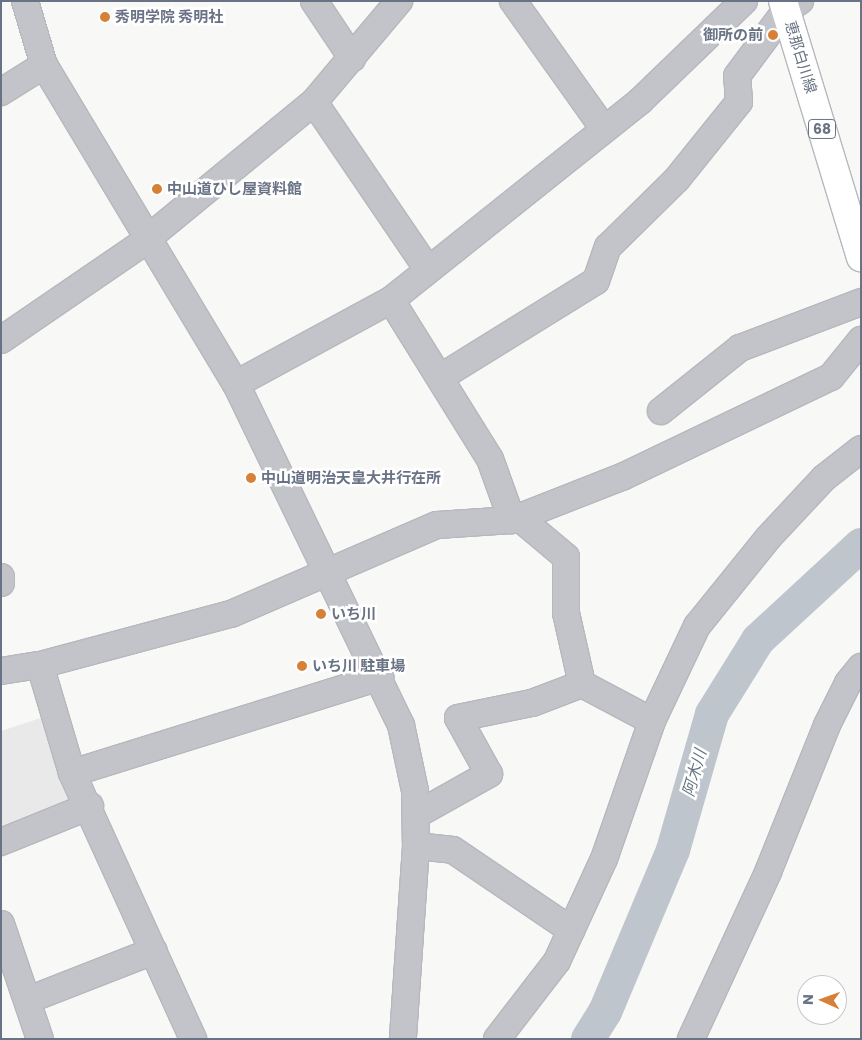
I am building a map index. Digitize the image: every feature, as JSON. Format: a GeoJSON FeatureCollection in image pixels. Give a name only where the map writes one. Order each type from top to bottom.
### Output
{"type":"FeatureCollection","features":[{"type":"Feature","properties":{"kind":"main road","name":"恵那白川線"},"geometry":{"type":"LineString","coordinates":[[790,4],[861,257]]}},
{"type":"Feature","properties":{"kind":"street"},"geometry":{"type":"LineString","coordinates":[[25,1],[44,65],[150,236],[236,384],[380,677],[410,762],[416,815],[416,846],[402,1039]]}},
{"type":"Feature","properties":{"kind":"street"},"geometry":{"type":"LineString","coordinates":[[314,1],[352,58]]}},
{"type":"Feature","properties":{"kind":"street"},"geometry":{"type":"LineString","coordinates":[[1,340],[150,236],[314,102],[399,1]]}},
{"type":"Feature","properties":{"kind":"street"},"geometry":{"type":"LineString","coordinates":[[513,1],[604,129]]}},
{"type":"Feature","properties":{"kind":"street"},"geometry":{"type":"LineString","coordinates":[[236,384],[391,300],[426,268],[604,129],[744,1]]}},
{"type":"Feature","properties":{"kind":"street"},"geometry":{"type":"LineString","coordinates":[[441,378],[596,280],[608,247],[677,179],[739,102],[737,76],[790,4]]}},
{"type":"Feature","properties":{"kind":"street"},"geometry":{"type":"LineString","coordinates":[[1,92],[44,65]]}},
{"type":"Feature","properties":{"kind":"street"},"geometry":{"type":"LineString","coordinates":[[314,102],[426,268]]}},
{"type":"Feature","properties":{"kind":"street"},"geometry":{"type":"LineString","coordinates":[[391,300],[490,459],[514,518],[566,557],[566,613],[582,684]]}},
{"type":"Feature","properties":{"kind":"street"},"geometry":{"type":"LineString","coordinates":[[662,411],[740,348],[861,302]]}},
{"type":"Feature","properties":{"kind":"street"},"geometry":{"type":"LineString","coordinates":[[1,671],[40,665],[231,614],[329,570],[437,525],[514,518],[622,478],[831,377],[861,340]]}},
{"type":"Feature","properties":{"kind":"street"},"geometry":{"type":"LineString","coordinates":[[497,1039],[557,961],[604,859],[652,721],[697,626],[768,538],[824,478],[861,449]]}},
{"type":"Feature","properties":{"kind":"street"},"geometry":{"type":"LineString","coordinates":[[1,577],[1,583]]}},
{"type":"Feature","properties":{"kind":"street"},"geometry":{"type":"LineString","coordinates":[[40,665],[72,774],[90,806],[193,1039]]}},
{"type":"Feature","properties":{"kind":"street"},"geometry":{"type":"LineString","coordinates":[[691,1039],[768,872],[827,725],[848,683],[861,667]]}},
{"type":"Feature","properties":{"kind":"street"},"geometry":{"type":"LineString","coordinates":[[72,774],[380,677]]}},
{"type":"Feature","properties":{"kind":"street"},"geometry":{"type":"LineString","coordinates":[[416,815],[489,774],[458,718],[532,702],[582,684],[652,721]]}},
{"type":"Feature","properties":{"kind":"street"},"geometry":{"type":"LineString","coordinates":[[1,842],[90,806]]}},
{"type":"Feature","properties":{"kind":"street"},"geometry":{"type":"LineString","coordinates":[[416,846],[453,850],[571,930]]}},
{"type":"Feature","properties":{"kind":"street"},"geometry":{"type":"LineString","coordinates":[[1,924],[17,989],[40,1039]]}},
{"type":"Feature","properties":{"kind":"street"},"geometry":{"type":"LineString","coordinates":[[17,989],[154,951]]}},
{"type":"Feature","properties":{"kind":"shaded area"},"geometry":{"type":"Polygon","coordinates":[[[50,715],[80,802],[1,834],[1,731],[50,715]]]}},
{"type":"Feature","properties":{"kind":"waterway","name":"阿木川"},"geometry":{"type":"LineString","coordinates":[[588,1039],[605,1012],[673,850],[712,714],[758,640],[861,545]]}},
{"type":"Feature","properties":{"kind":"place","name":"秀明学院 秀明社"},"geometry":{"type":"Point","coordinates":[105,17]}},
{"type":"Feature","properties":{"kind":"place","name":"御所の前"},"geometry":{"type":"Point","coordinates":[773,35]}},
{"type":"Feature","properties":{"kind":"place","name":"中山道ひし屋資料館"},"geometry":{"type":"Point","coordinates":[157,189]}},
{"type":"Feature","properties":{"kind":"place","name":"中山道明治天皇大井行在所"},"geometry":{"type":"Point","coordinates":[251,478]}},
{"type":"Feature","properties":{"kind":"place","name":"いち川"},"geometry":{"type":"Point","coordinates":[321,614]}},
{"type":"Feature","properties":{"kind":"place","name":"いち川 駐車場"},"geometry":{"type":"Point","coordinates":[302,666]}}]}
